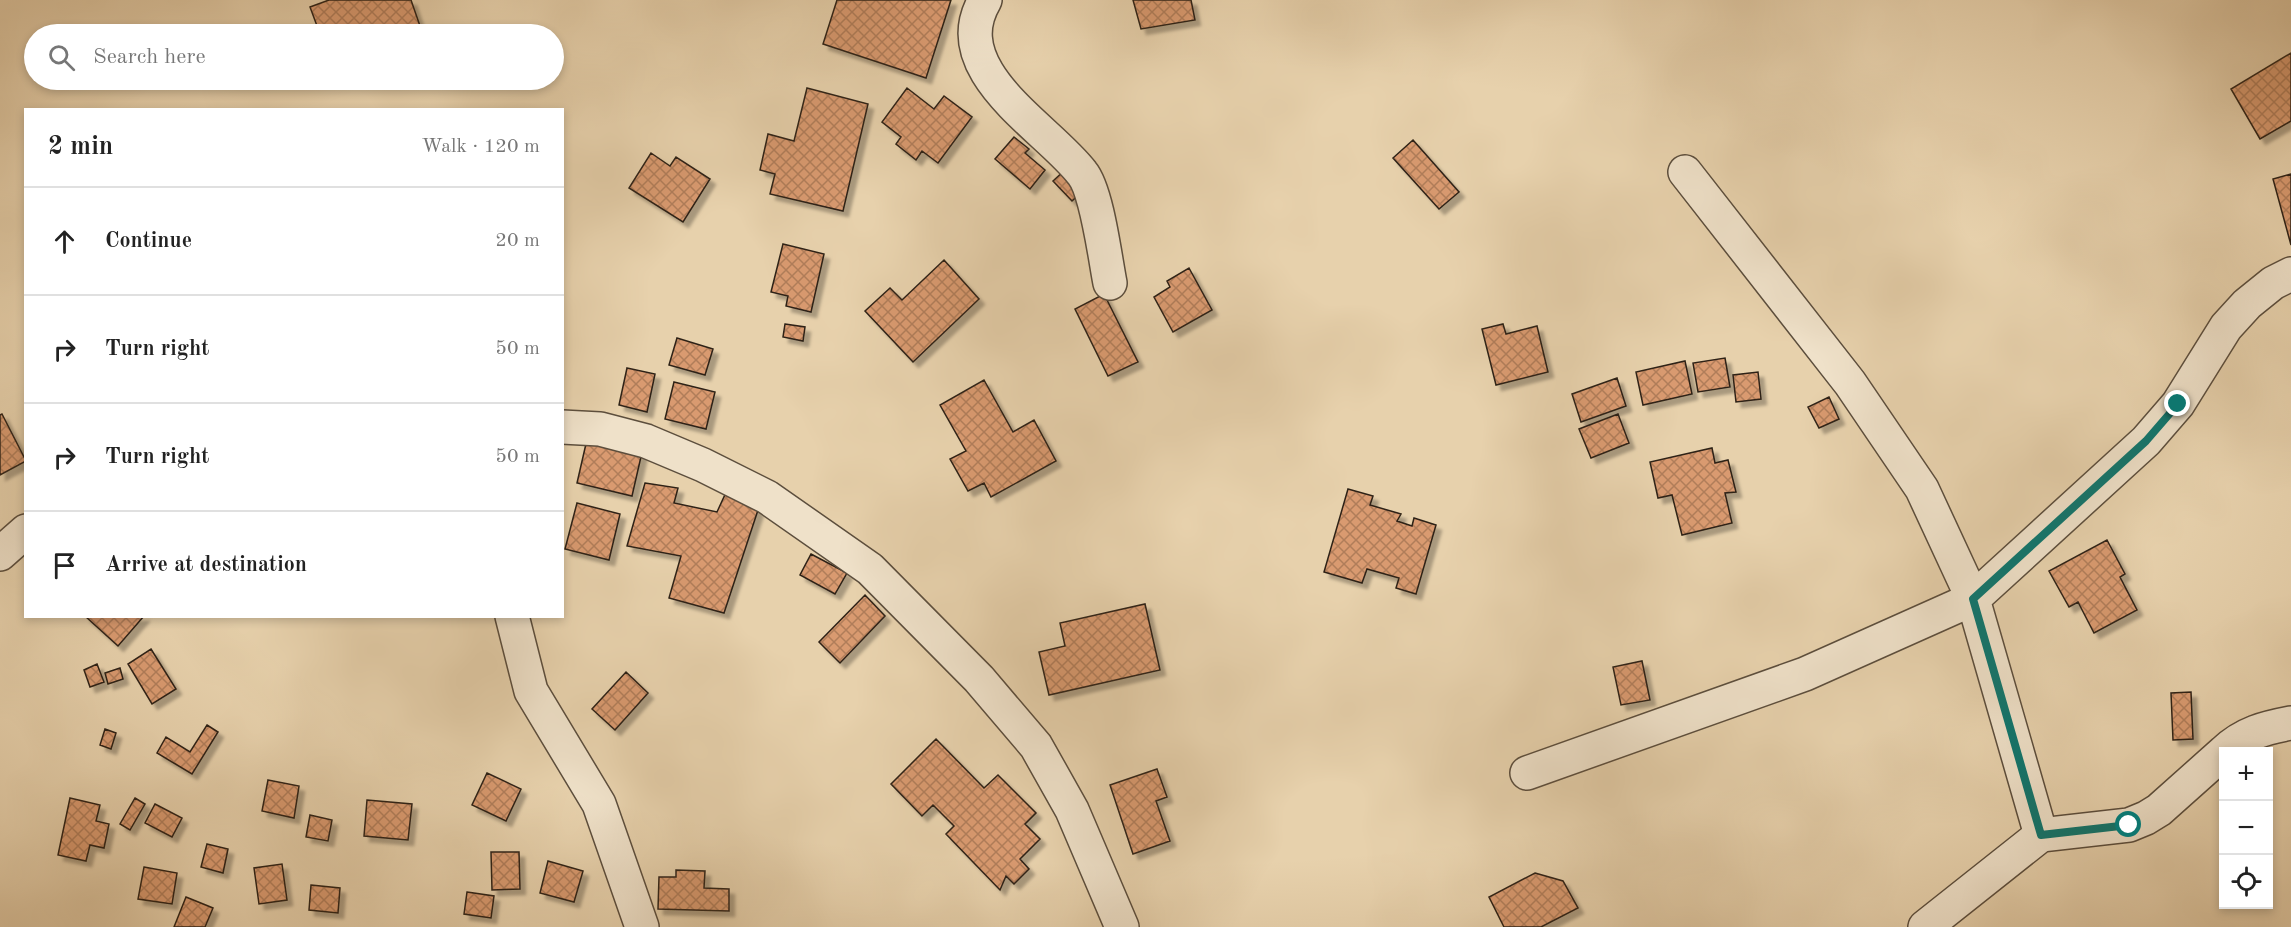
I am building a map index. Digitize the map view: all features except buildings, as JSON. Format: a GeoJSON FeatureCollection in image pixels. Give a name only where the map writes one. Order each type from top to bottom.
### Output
{"type":"FeatureCollection","features":[{"type":"Feature","properties":{"kind":"street"},"geometry":{"type":"LineString","coordinates":[[985,0],[976,36],[982,64],[1006,99],[1083,174],[1091,197],[1110,283]]}},
{"type":"Feature","properties":{"kind":"street"},"geometry":{"type":"LineString","coordinates":[[1685,172],[1850,383],[1922,489],[1973,599],[2041,835]]}},
{"type":"Feature","properties":{"kind":"street"},"geometry":{"type":"LineString","coordinates":[[1527,773],[1805,674],[1973,599],[2146,441],[2178,404],[2226,327],[2247,304],[2273,283],[2291,274]]}},
{"type":"Feature","properties":{"kind":"street"},"geometry":{"type":"LineString","coordinates":[[564,427],[600,429],[646,441],[703,465],[767,497],[870,569],[978,679],[1036,747],[1072,810],[1122,927]]}},
{"type":"Feature","properties":{"kind":"street"},"geometry":{"type":"LineString","coordinates":[[0,554],[24,533]]}},
{"type":"Feature","properties":{"kind":"street"},"geometry":{"type":"LineString","coordinates":[[513,618],[531,691],[599,804],[642,927]]}},
{"type":"Feature","properties":{"kind":"street"},"geometry":{"type":"LineString","coordinates":[[2229,747],[2238,739],[2262,729],[2291,723]]}},
{"type":"Feature","properties":{"kind":"street"},"geometry":{"type":"LineString","coordinates":[[1925,927],[2041,835],[2129,825],[2146,818],[2159,810],[2219,756]]}},
{"type":"Feature","properties":{"kind":"route"},"geometry":{"type":"LineString","coordinates":[[2129,825],[2041,835],[1973,599],[2146,441],[2178,404]]}}]}
